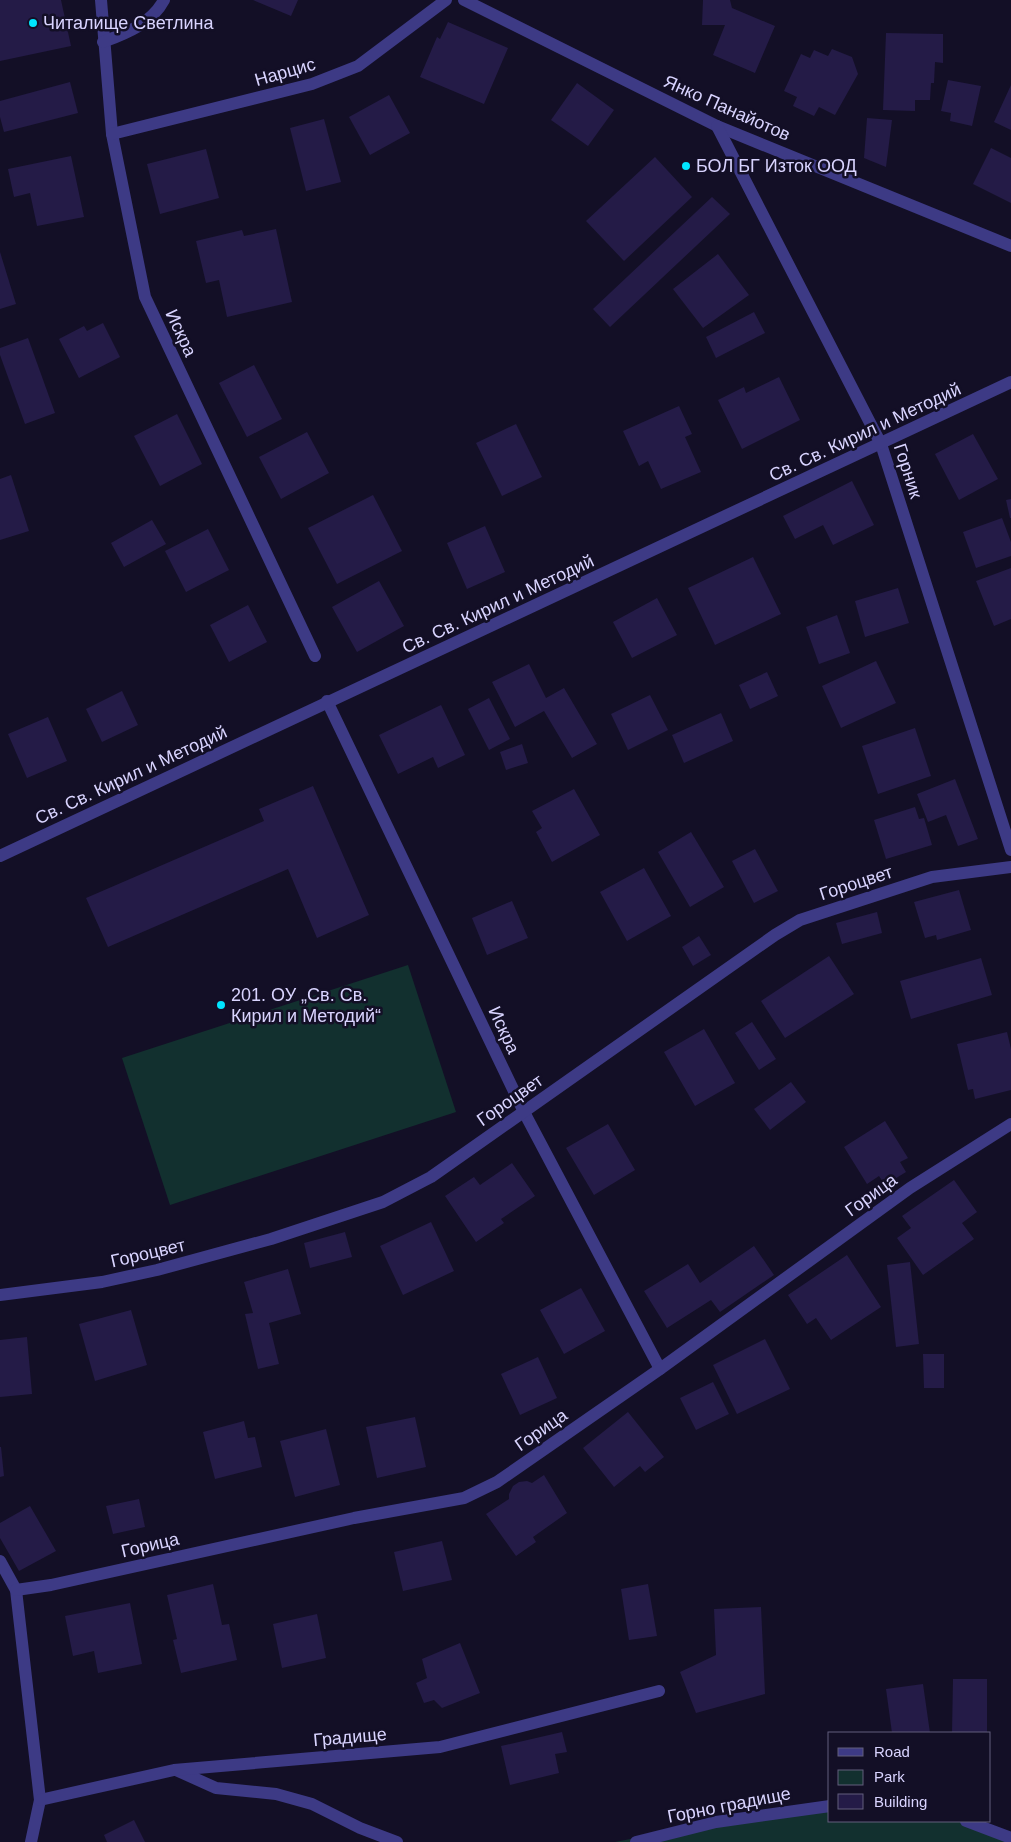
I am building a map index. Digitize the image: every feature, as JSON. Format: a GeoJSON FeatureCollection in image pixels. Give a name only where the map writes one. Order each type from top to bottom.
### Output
{"type":"FeatureCollection","features":[{"type":"Feature","properties":{"kind":"street","name":"Искра"},"geometry":{"type":"LineString","coordinates":[[101,0],[112,134],[144,297],[315,656]]}},
{"type":"Feature","properties":{"kind":"street"},"geometry":{"type":"LineString","coordinates":[[103,42],[125,34],[146,22],[159,10],[164,0]]}},
{"type":"Feature","properties":{"kind":"street","name":"Нарцис"},"geometry":{"type":"LineString","coordinates":[[112,134],[312,84],[358,66],[446,0]]}},
{"type":"Feature","properties":{"kind":"street","name":"Янко Панайотов"},"geometry":{"type":"LineString","coordinates":[[464,0],[717,126],[1011,246]]}},
{"type":"Feature","properties":{"kind":"street","name":"Горник"},"geometry":{"type":"LineString","coordinates":[[717,126],[881,444],[1011,850]]}},
{"type":"Feature","properties":{"kind":"street","name":"Св. Св. Кирил и Методий"},"geometry":{"type":"LineString","coordinates":[[0,856],[1011,382]]}},
{"type":"Feature","properties":{"kind":"street","name":"Искра"},"geometry":{"type":"LineString","coordinates":[[327,702],[524,1112],[660,1369]]}},
{"type":"Feature","properties":{"kind":"street","name":"Гороцвет"},"geometry":{"type":"LineString","coordinates":[[0,1295],[102,1282],[157,1270],[271,1239],[383,1202],[431,1177],[775,935],[800,920],[932,877],[1011,867]]}},
{"type":"Feature","properties":{"kind":"street","name":"Горица"},"geometry":{"type":"LineString","coordinates":[[16,1590],[60,1583],[354,1518],[464,1498],[497,1482],[660,1369],[910,1188],[1011,1124]]}},
{"type":"Feature","properties":{"kind":"street"},"geometry":{"type":"LineString","coordinates":[[0,1561],[16,1590],[40,1800],[31,1842]]}},
{"type":"Feature","properties":{"kind":"street","name":"Градище"},"geometry":{"type":"LineString","coordinates":[[40,1800],[174,1770],[440,1747],[659,1691]]}},
{"type":"Feature","properties":{"kind":"street"},"geometry":{"type":"LineString","coordinates":[[174,1770],[216,1788],[276,1794],[312,1804],[360,1828],[397,1842]]}},
{"type":"Feature","properties":{"kind":"street","name":"Горно градище"},"geometry":{"type":"LineString","coordinates":[[636,1842],[716,1822],[828,1806]]}},
{"type":"Feature","properties":{"kind":"street"},"geometry":{"type":"LineString","coordinates":[[969,1822],[1011,1838]]}},
{"type":"Feature","properties":{"kind":"green space"},"geometry":{"type":"Polygon","coordinates":[[[408,965],[456,1112],[170,1205],[122,1058],[408,965]]]}},
{"type":"Feature","properties":{"kind":"green space"},"geometry":{"type":"Polygon","coordinates":[[[828,1808],[828,1822],[968,1822],[1011,1842],[615,1842],[716,1822],[828,1808]]]}},
{"type":"Feature","properties":{"kind":"building","name":"Читалище Светлина"},"geometry":{"type":"Polygon","coordinates":[[[0,0],[61,0],[71,46],[0,61],[0,0]]]}},
{"type":"Feature","properties":{"kind":"building"},"geometry":{"type":"Polygon","coordinates":[[[253,0],[298,0],[291,16],[253,0]]]}},
{"type":"Feature","properties":{"kind":"building"},"geometry":{"type":"Polygon","coordinates":[[[703,0],[730,0],[732,8],[775,26],[755,73],[713,55],[725,25],[702,25],[703,0]]]}},
{"type":"Feature","properties":{"kind":"building"},"geometry":{"type":"Polygon","coordinates":[[[448,22],[508,48],[484,104],[420,77],[437,37],[440,39],[448,22]]]}},
{"type":"Feature","properties":{"kind":"building"},"geometry":{"type":"Polygon","coordinates":[[[886,33],[943,34],[943,63],[935,62],[934,83],[931,83],[930,100],[915,100],[915,111],[883,110],[886,33]]]}},
{"type":"Feature","properties":{"kind":"building"},"geometry":{"type":"Polygon","coordinates":[[[832,49],[852,57],[858,74],[835,115],[819,107],[814,116],[793,106],[797,97],[784,91],[801,54],[810,58],[814,50],[828,56],[832,49]]]}},
{"type":"Feature","properties":{"kind":"building"},"geometry":{"type":"Polygon","coordinates":[[[948,80],[981,86],[972,126],[950,121],[951,113],[941,111],[948,80]]]}},
{"type":"Feature","properties":{"kind":"building"},"geometry":{"type":"Polygon","coordinates":[[[70,82],[78,113],[4,132],[0,117],[0,101],[70,82]]]}},
{"type":"Feature","properties":{"kind":"building"},"geometry":{"type":"Polygon","coordinates":[[[577,83],[614,110],[588,146],[551,120],[577,83]]]}},
{"type":"Feature","properties":{"kind":"building"},"geometry":{"type":"Polygon","coordinates":[[[1011,85],[1011,130],[994,122],[1011,85]]]}},
{"type":"Feature","properties":{"kind":"building"},"geometry":{"type":"Polygon","coordinates":[[[389,95],[410,133],[370,155],[349,117],[389,95]]]}},
{"type":"Feature","properties":{"kind":"building"},"geometry":{"type":"Polygon","coordinates":[[[867,118],[892,120],[886,167],[864,158],[867,118]]]}},
{"type":"Feature","properties":{"kind":"building"},"geometry":{"type":"Polygon","coordinates":[[[324,119],[341,182],[306,191],[290,128],[324,119]]]}},
{"type":"Feature","properties":{"kind":"building"},"geometry":{"type":"Polygon","coordinates":[[[991,148],[1011,158],[1011,203],[973,184],[991,148]]]}},
{"type":"Feature","properties":{"kind":"building"},"geometry":{"type":"Polygon","coordinates":[[[206,149],[219,198],[160,214],[147,164],[206,149]]]}},
{"type":"Feature","properties":{"kind":"building"},"geometry":{"type":"Polygon","coordinates":[[[71,156],[84,217],[37,226],[30,193],[14,197],[8,169],[71,156]]]}},
{"type":"Feature","properties":{"kind":"building"},"geometry":{"type":"Polygon","coordinates":[[[655,157],[692,197],[624,261],[586,221],[655,157]]]}},
{"type":"Feature","properties":{"kind":"building"},"geometry":{"type":"Polygon","coordinates":[[[712,197],[730,214],[610,327],[593,309],[712,197]]]}},
{"type":"Feature","properties":{"kind":"building"},"geometry":{"type":"Polygon","coordinates":[[[276,229],[292,302],[227,317],[219,280],[206,283],[196,241],[242,230],[244,236],[276,229]]]}},
{"type":"Feature","properties":{"kind":"building"},"geometry":{"type":"Polygon","coordinates":[[[0,252],[16,304],[0,309],[0,252]]]}},
{"type":"Feature","properties":{"kind":"building"},"geometry":{"type":"Polygon","coordinates":[[[718,254],[749,295],[703,328],[673,289],[718,254]]]}},
{"type":"Feature","properties":{"kind":"building"},"geometry":{"type":"Polygon","coordinates":[[[754,312],[765,333],[716,358],[706,337],[754,312]]]}},
{"type":"Feature","properties":{"kind":"building"},"geometry":{"type":"Polygon","coordinates":[[[103,323],[120,357],[79,378],[59,339],[84,326],[87,331],[103,323]]]}},
{"type":"Feature","properties":{"kind":"building"},"geometry":{"type":"Polygon","coordinates":[[[28,338],[55,413],[25,424],[0,355],[0,348],[28,338]]]}},
{"type":"Feature","properties":{"kind":"building"},"geometry":{"type":"Polygon","coordinates":[[[254,365],[282,419],[247,437],[219,383],[254,365]]]}},
{"type":"Feature","properties":{"kind":"building"},"geometry":{"type":"Polygon","coordinates":[[[779,377],[800,420],[742,449],[718,400],[744,387],[746,393],[779,377]]]}},
{"type":"Feature","properties":{"kind":"building"},"geometry":{"type":"Polygon","coordinates":[[[679,406],[692,434],[685,437],[701,472],[661,489],[648,461],[639,466],[623,431],[679,406]]]}},
{"type":"Feature","properties":{"kind":"building"},"geometry":{"type":"Polygon","coordinates":[[[177,414],[202,464],[160,486],[134,436],[177,414]]]}},
{"type":"Feature","properties":{"kind":"building"},"geometry":{"type":"Polygon","coordinates":[[[516,424],[542,477],[502,496],[476,443],[516,424]]]}},
{"type":"Feature","properties":{"kind":"building"},"geometry":{"type":"Polygon","coordinates":[[[307,432],[329,473],[281,499],[259,457],[307,432]]]}},
{"type":"Feature","properties":{"kind":"building"},"geometry":{"type":"Polygon","coordinates":[[[973,434],[998,479],[959,500],[935,454],[973,434]]]}},
{"type":"Feature","properties":{"kind":"building"},"geometry":{"type":"Polygon","coordinates":[[[11,475],[29,531],[0,540],[0,479],[11,475]]]}},
{"type":"Feature","properties":{"kind":"building"},"geometry":{"type":"Polygon","coordinates":[[[852,481],[874,525],[833,545],[823,525],[795,539],[783,516],[852,481]]]}},
{"type":"Feature","properties":{"kind":"building"},"geometry":{"type":"Polygon","coordinates":[[[373,495],[402,551],[337,584],[308,528],[373,495]]]}},
{"type":"Feature","properties":{"kind":"building"},"geometry":{"type":"Polygon","coordinates":[[[1011,499],[1011,518],[1010,518],[1006,500],[1011,499]]]}},
{"type":"Feature","properties":{"kind":"building"},"geometry":{"type":"Polygon","coordinates":[[[1002,518],[1011,542],[1011,556],[976,568],[963,532],[1002,518]]]}},
{"type":"Feature","properties":{"kind":"building"},"geometry":{"type":"Polygon","coordinates":[[[152,520],[166,544],[124,567],[111,543],[152,520]]]}},
{"type":"Feature","properties":{"kind":"building"},"geometry":{"type":"Polygon","coordinates":[[[485,526],[505,572],[467,589],[447,543],[485,526]]]}},
{"type":"Feature","properties":{"kind":"building"},"geometry":{"type":"Polygon","coordinates":[[[208,529],[229,570],[186,592],[165,551],[208,529]]]}},
{"type":"Feature","properties":{"kind":"building"},"geometry":{"type":"Polygon","coordinates":[[[753,557],[781,614],[715,645],[688,588],[753,557]]]}},
{"type":"Feature","properties":{"kind":"building"},"geometry":{"type":"Polygon","coordinates":[[[1011,568],[1011,619],[994,626],[976,581],[1011,568]]]}},
{"type":"Feature","properties":{"kind":"building"},"geometry":{"type":"Polygon","coordinates":[[[379,581],[404,626],[357,652],[332,607],[379,581]]]}},
{"type":"Feature","properties":{"kind":"building"},"geometry":{"type":"Polygon","coordinates":[[[898,588],[909,623],[865,637],[855,601],[898,588]]]}},
{"type":"Feature","properties":{"kind":"building"},"geometry":{"type":"Polygon","coordinates":[[[657,598],[677,635],[632,658],[613,622],[657,598]]]}},
{"type":"Feature","properties":{"kind":"building"},"geometry":{"type":"Polygon","coordinates":[[[248,605],[267,642],[229,662],[210,625],[248,605]]]}},
{"type":"Feature","properties":{"kind":"building"},"geometry":{"type":"Polygon","coordinates":[[[837,615],[850,653],[819,664],[806,627],[837,615]]]}},
{"type":"Feature","properties":{"kind":"building"},"geometry":{"type":"Polygon","coordinates":[[[876,661],[896,703],[841,728],[822,686],[876,661]]]}},
{"type":"Feature","properties":{"kind":"building"},"geometry":{"type":"Polygon","coordinates":[[[529,664],[546,698],[564,688],[597,744],[572,758],[544,711],[515,727],[492,682],[529,664]]]}},
{"type":"Feature","properties":{"kind":"building"},"geometry":{"type":"Polygon","coordinates":[[[767,672],[778,696],[750,709],[739,685],[767,672]]]}},
{"type":"Feature","properties":{"kind":"building"},"geometry":{"type":"Polygon","coordinates":[[[122,691],[138,725],[102,742],[86,709],[122,691]]]}},
{"type":"Feature","properties":{"kind":"building"},"geometry":{"type":"Polygon","coordinates":[[[650,695],[668,730],[628,750],[611,714],[650,695]]]}},
{"type":"Feature","properties":{"kind":"building"},"geometry":{"type":"Polygon","coordinates":[[[489,698],[510,739],[489,750],[468,709],[489,698]]]}},
{"type":"Feature","properties":{"kind":"building"},"geometry":{"type":"Polygon","coordinates":[[[441,705],[465,755],[438,768],[433,757],[398,774],[379,735],[441,705]]]}},
{"type":"Feature","properties":{"kind":"building"},"geometry":{"type":"Polygon","coordinates":[[[721,713],[733,741],[684,763],[672,735],[721,713]]]}},
{"type":"Feature","properties":{"kind":"building"},"geometry":{"type":"Polygon","coordinates":[[[48,717],[67,761],[27,778],[8,734],[48,717]]]}},
{"type":"Feature","properties":{"kind":"building"},"geometry":{"type":"Polygon","coordinates":[[[915,728],[931,776],[878,794],[862,746],[915,728]]]}},
{"type":"Feature","properties":{"kind":"building"},"geometry":{"type":"Polygon","coordinates":[[[522,744],[528,763],[506,770],[500,752],[522,744]]]}},
{"type":"Feature","properties":{"kind":"building"},"geometry":{"type":"Polygon","coordinates":[[[955,779],[978,839],[958,846],[946,815],[928,822],[917,794],[955,779]]]}},
{"type":"Feature","properties":{"kind":"building"},"geometry":{"type":"Polygon","coordinates":[[[313,786],[369,915],[317,938],[288,869],[108,947],[86,898],[264,821],[259,809],[313,786]]]}},
{"type":"Feature","properties":{"kind":"building"},"geometry":{"type":"Polygon","coordinates":[[[574,789],[600,835],[552,862],[536,832],[542,828],[532,811],[574,789]]]}},
{"type":"Feature","properties":{"kind":"building"},"geometry":{"type":"Polygon","coordinates":[[[915,807],[919,819],[924,818],[932,845],[886,859],[874,820],[915,807]]]}},
{"type":"Feature","properties":{"kind":"building"},"geometry":{"type":"Polygon","coordinates":[[[691,832],[724,887],[690,907],[658,852],[691,832]]]}},
{"type":"Feature","properties":{"kind":"building"},"geometry":{"type":"Polygon","coordinates":[[[755,849],[778,891],[754,903],[732,861],[755,849]]]}},
{"type":"Feature","properties":{"kind":"building"},"geometry":{"type":"Polygon","coordinates":[[[644,868],[671,916],[627,941],[600,892],[644,868]]]}},
{"type":"Feature","properties":{"kind":"building"},"geometry":{"type":"Polygon","coordinates":[[[959,890],[971,930],[937,940],[936,935],[925,938],[914,902],[959,890]]]}},
{"type":"Feature","properties":{"kind":"building"},"geometry":{"type":"Polygon","coordinates":[[[512,901],[528,938],[487,955],[472,918],[512,901]]]}},
{"type":"Feature","properties":{"kind":"building"},"geometry":{"type":"Polygon","coordinates":[[[877,912],[882,933],[842,944],[836,923],[877,912]]]}},
{"type":"Feature","properties":{"kind":"building"},"geometry":{"type":"Polygon","coordinates":[[[699,936],[711,955],[693,966],[682,947],[699,936]]]}},
{"type":"Feature","properties":{"kind":"building"},"geometry":{"type":"Polygon","coordinates":[[[829,956],[854,994],[785,1038],[761,1001],[829,956]]]}},
{"type":"Feature","properties":{"kind":"building"},"geometry":{"type":"Polygon","coordinates":[[[981,958],[992,995],[911,1019],[900,981],[981,958]]]}},
{"type":"Feature","properties":{"kind":"building"},"geometry":{"type":"Polygon","coordinates":[[[752,1022],[776,1059],[759,1070],[735,1033],[752,1022]]]}},
{"type":"Feature","properties":{"kind":"building"},"geometry":{"type":"Polygon","coordinates":[[[704,1029],[735,1083],[695,1106],[664,1052],[704,1029]]]}},
{"type":"Feature","properties":{"kind":"building"},"geometry":{"type":"Polygon","coordinates":[[[1007,1032],[1011,1049],[1011,1090],[975,1099],[973,1089],[968,1090],[957,1044],[1007,1032]]]}},
{"type":"Feature","properties":{"kind":"building"},"geometry":{"type":"Polygon","coordinates":[[[791,1082],[806,1102],[770,1130],[754,1109],[791,1082]]]}},
{"type":"Feature","properties":{"kind":"building"},"geometry":{"type":"Polygon","coordinates":[[[885,1121],[908,1158],[900,1162],[906,1172],[885,1185],[879,1176],[867,1184],[844,1147],[885,1121]]]}},
{"type":"Feature","properties":{"kind":"building"},"geometry":{"type":"Polygon","coordinates":[[[608,1124],[635,1170],[594,1195],[566,1148],[608,1124]]]}},
{"type":"Feature","properties":{"kind":"building"},"geometry":{"type":"Polygon","coordinates":[[[512,1163],[535,1196],[501,1219],[504,1223],[476,1242],[445,1196],[474,1177],[480,1185],[512,1163]]]}},
{"type":"Feature","properties":{"kind":"building"},"geometry":{"type":"Polygon","coordinates":[[[954,1180],[977,1212],[962,1223],[974,1239],[923,1275],[897,1238],[911,1228],[902,1216],[954,1180]]]}},
{"type":"Feature","properties":{"kind":"building"},"geometry":{"type":"Polygon","coordinates":[[[431,1222],[454,1271],[403,1295],[380,1246],[431,1222]]]}},
{"type":"Feature","properties":{"kind":"building"},"geometry":{"type":"Polygon","coordinates":[[[345,1232],[352,1257],[310,1268],[304,1243],[345,1232]]]}},
{"type":"Feature","properties":{"kind":"building"},"geometry":{"type":"Polygon","coordinates":[[[754,1246],[774,1275],[720,1312],[711,1300],[667,1328],[644,1291],[688,1264],[700,1283],[754,1246]]]}},
{"type":"Feature","properties":{"kind":"building"},"geometry":{"type":"Polygon","coordinates":[[[847,1255],[881,1307],[831,1340],[816,1318],[807,1324],[788,1295],[847,1255]]]}},
{"type":"Feature","properties":{"kind":"building"},"geometry":{"type":"Polygon","coordinates":[[[910,1262],[919,1344],[896,1347],[887,1265],[910,1262]]]}},
{"type":"Feature","properties":{"kind":"building"},"geometry":{"type":"Polygon","coordinates":[[[288,1269],[301,1314],[269,1323],[279,1364],[258,1369],[245,1314],[253,1313],[244,1282],[288,1269]]]}},
{"type":"Feature","properties":{"kind":"building"},"geometry":{"type":"Polygon","coordinates":[[[581,1288],[605,1331],[564,1354],[540,1310],[581,1288]]]}},
{"type":"Feature","properties":{"kind":"building"},"geometry":{"type":"Polygon","coordinates":[[[131,1310],[147,1365],[95,1381],[79,1324],[131,1310]]]}},
{"type":"Feature","properties":{"kind":"building"},"geometry":{"type":"Polygon","coordinates":[[[27,1337],[32,1394],[0,1397],[0,1340],[27,1337]]]}},
{"type":"Feature","properties":{"kind":"building"},"geometry":{"type":"Polygon","coordinates":[[[765,1339],[790,1389],[737,1414],[713,1365],[765,1339]]]}},
{"type":"Feature","properties":{"kind":"building"},"geometry":{"type":"Polygon","coordinates":[[[923,1354],[944,1354],[944,1388],[924,1388],[923,1354]]]}},
{"type":"Feature","properties":{"kind":"building"},"geometry":{"type":"Polygon","coordinates":[[[538,1357],[557,1398],[520,1415],[501,1374],[538,1357]]]}},
{"type":"Feature","properties":{"kind":"building"},"geometry":{"type":"Polygon","coordinates":[[[713,1382],[729,1414],[696,1430],[680,1398],[713,1382]]]}},
{"type":"Feature","properties":{"kind":"building"},"geometry":{"type":"Polygon","coordinates":[[[628,1412],[664,1457],[645,1472],[640,1466],[614,1487],[583,1448],[628,1412]]]}},
{"type":"Feature","properties":{"kind":"building"},"geometry":{"type":"Polygon","coordinates":[[[415,1417],[426,1467],[377,1478],[366,1427],[415,1417]]]}},
{"type":"Feature","properties":{"kind":"building"},"geometry":{"type":"Polygon","coordinates":[[[244,1421],[248,1438],[255,1437],[262,1467],[215,1479],[203,1432],[244,1421]]]}},
{"type":"Feature","properties":{"kind":"building"},"geometry":{"type":"Polygon","coordinates":[[[326,1429],[340,1485],[295,1497],[280,1441],[326,1429]]]}},
{"type":"Feature","properties":{"kind":"building"},"geometry":{"type":"Polygon","coordinates":[[[0,1447],[4,1476],[0,1477],[0,1447]]]}},
{"type":"Feature","properties":{"kind":"building"},"geometry":{"type":"Polygon","coordinates":[[[544,1475],[567,1513],[533,1537],[536,1542],[516,1556],[486,1514],[509,1499],[513,1486],[519,1482],[527,1481],[532,1483],[544,1475]]]}},
{"type":"Feature","properties":{"kind":"building"},"geometry":{"type":"Polygon","coordinates":[[[139,1499],[145,1527],[113,1534],[106,1506],[139,1499]]]}},
{"type":"Feature","properties":{"kind":"building"},"geometry":{"type":"Polygon","coordinates":[[[30,1506],[56,1551],[19,1571],[0,1538],[0,1523],[30,1506]]]}},
{"type":"Feature","properties":{"kind":"building"},"geometry":{"type":"Polygon","coordinates":[[[442,1541],[452,1580],[403,1591],[394,1552],[442,1541]]]}},
{"type":"Feature","properties":{"kind":"building"},"geometry":{"type":"Polygon","coordinates":[[[213,1584],[222,1625],[229,1624],[237,1660],[181,1673],[173,1640],[177,1639],[167,1595],[213,1584]]]}},
{"type":"Feature","properties":{"kind":"building"},"geometry":{"type":"Polygon","coordinates":[[[648,1584],[657,1636],[629,1640],[621,1589],[648,1584]]]}},
{"type":"Feature","properties":{"kind":"building"},"geometry":{"type":"Polygon","coordinates":[[[130,1603],[142,1664],[98,1673],[94,1651],[73,1656],[65,1616],[130,1603]]]}},
{"type":"Feature","properties":{"kind":"building"},"geometry":{"type":"Polygon","coordinates":[[[761,1607],[765,1694],[696,1713],[680,1672],[716,1655],[714,1609],[761,1607]]]}},
{"type":"Feature","properties":{"kind":"building"},"geometry":{"type":"Polygon","coordinates":[[[317,1614],[326,1658],[282,1668],[273,1624],[317,1614]]]}},
{"type":"Feature","properties":{"kind":"building"},"geometry":{"type":"Polygon","coordinates":[[[460,1643],[480,1693],[442,1708],[434,1700],[424,1703],[416,1683],[427,1678],[422,1659],[460,1643]]]}},
{"type":"Feature","properties":{"kind":"building"},"geometry":{"type":"Polygon","coordinates":[[[953,1679],[987,1679],[987,1732],[952,1732],[953,1679]]]}},
{"type":"Feature","properties":{"kind":"building"},"geometry":{"type":"Polygon","coordinates":[[[923,1684],[930,1732],[892,1732],[886,1689],[923,1684]]]}},
{"type":"Feature","properties":{"kind":"building"},"geometry":{"type":"Polygon","coordinates":[[[562,1732],[567,1752],[555,1754],[559,1773],[510,1785],[501,1746],[562,1732]]]}},
{"type":"Feature","properties":{"kind":"building"},"geometry":{"type":"Polygon","coordinates":[[[134,1820],[145,1842],[107,1842],[104,1835],[134,1820]]]}},
{"type":"Feature","properties":{"kind":"place","name":"Читалище Светлина"},"geometry":{"type":"Point","coordinates":[33,23]}},
{"type":"Feature","properties":{"kind":"place","name":"БОЛ БГ Изток ООД"},"geometry":{"type":"Point","coordinates":[686,166]}},
{"type":"Feature","properties":{"kind":"place","name":"201. ОУ „Св. Св. Кирил и Методий“"},"geometry":{"type":"Point","coordinates":[221,1005]}}]}
